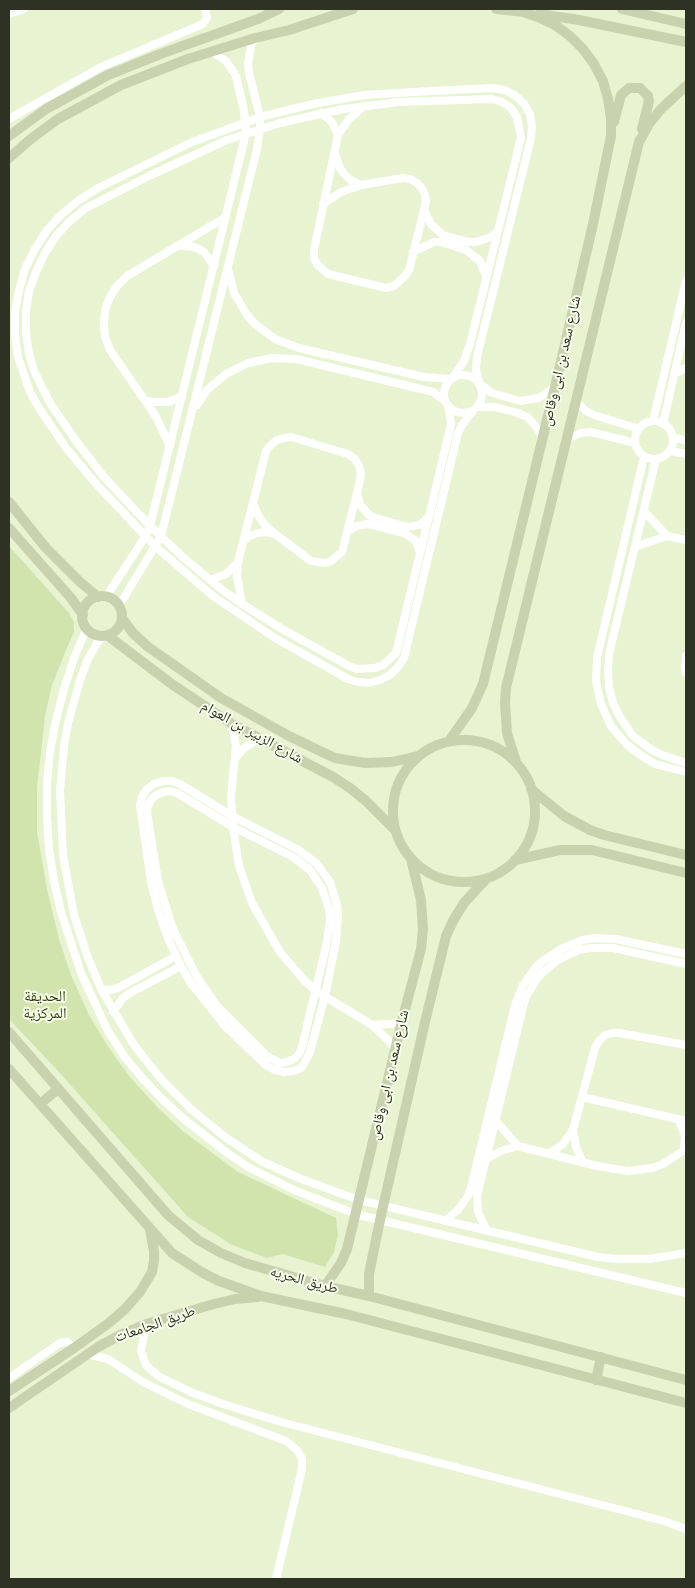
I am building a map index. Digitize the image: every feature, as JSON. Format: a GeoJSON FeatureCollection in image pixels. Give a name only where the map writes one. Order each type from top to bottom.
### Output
{"type":"FeatureCollection","features":[{"type":"Feature","properties":{"kind":"street"},"geometry":{"type":"LineString","coordinates":[[9,14],[24,9]]}},
{"type":"Feature","properties":{"kind":"street"},"geometry":{"type":"LineString","coordinates":[[9,120],[101,67],[203,24],[207,18],[205,9]]}},
{"type":"Feature","properties":{"kind":"street"},"geometry":{"type":"LineString","coordinates":[[9,136],[46,109],[108,75],[163,53],[258,20],[279,9]]}},
{"type":"Feature","properties":{"kind":"street"},"geometry":{"type":"LineString","coordinates":[[9,158],[58,119],[100,95],[158,70],[255,38],[289,30],[353,9]]}},
{"type":"Feature","properties":{"kind":"street"},"geometry":{"type":"LineString","coordinates":[[496,9],[579,20],[686,42]]}},
{"type":"Feature","properties":{"kind":"street"},"geometry":{"type":"LineString","coordinates":[[622,9],[686,24]]}},
{"type":"Feature","properties":{"kind":"street","name":"شارع سعد بن ابى وقاص"},"geometry":{"type":"LineString","coordinates":[[449,741],[469,714],[483,684],[555,387],[593,224],[611,136],[608,99],[603,81],[594,64],[570,36],[555,25],[538,16],[520,11]]}},
{"type":"Feature","properties":{"kind":"street"},"geometry":{"type":"LineString","coordinates":[[119,606],[161,536],[228,268],[260,129],[260,117],[248,64],[251,46],[255,38]]}},
{"type":"Feature","properties":{"kind":"street"},"geometry":{"type":"LineString","coordinates":[[105,636],[94,634],[87,628],[84,624],[83,615],[87,604],[102,597],[145,537],[150,526],[246,133],[246,122],[236,76],[226,61],[212,52]]}},
{"type":"Feature","properties":{"kind":"street","name":"شارع سعد بن ابى وقاص"},"geometry":{"type":"LineString","coordinates":[[516,762],[507,733],[506,688],[639,142],[649,124],[661,109],[674,95],[686,86]]}},
{"type":"Feature","properties":{"kind":"street"},"geometry":{"type":"LineString","coordinates":[[228,268],[234,293],[246,315],[260,329],[275,339],[299,348],[424,378],[452,378],[464,374],[475,378],[482,389],[482,399],[458,432],[404,658],[390,675],[369,683],[358,682],[339,674],[254,625],[206,591],[145,537],[71,454],[50,424],[30,392],[23,374],[18,357],[15,334],[15,312],[25,269],[47,230],[79,200],[98,188],[190,143],[260,117],[313,104],[364,95],[431,90],[493,88],[505,90],[516,96],[530,114],[531,138],[477,357],[476,370],[479,383],[492,393],[520,401],[539,398],[555,387]]}},
{"type":"Feature","properties":{"kind":"street"},"geometry":{"type":"LineString","coordinates":[[611,136],[621,95],[629,88],[640,88],[648,96],[649,101],[639,142]]}},
{"type":"Feature","properties":{"kind":"street"},"geometry":{"type":"LineString","coordinates":[[431,90],[432,101]]}},
{"type":"Feature","properties":{"kind":"street"},"geometry":{"type":"LineString","coordinates":[[492,98],[511,108],[517,117],[521,138],[468,353],[444,391],[450,424],[449,433],[396,653],[383,665],[366,670],[349,666],[282,630],[242,604],[210,580],[150,526],[104,477],[76,441],[41,388],[29,354],[26,332],[26,311],[29,291],[45,253],[56,236],[86,208],[192,154],[246,133],[320,113],[365,106],[399,102],[492,98]]}},
{"type":"Feature","properties":{"kind":"street"},"geometry":{"type":"LineString","coordinates":[[324,204],[341,192],[360,185],[403,178],[417,182],[422,188],[426,202],[405,276],[394,286],[386,288],[328,274],[317,264],[314,258],[314,250],[338,135],[349,119],[365,106]]}},
{"type":"Feature","properties":{"kind":"street"},"geometry":{"type":"LineString","coordinates":[[320,113],[332,122],[338,135]]}},
{"type":"Feature","properties":{"kind":"street"},"geometry":{"type":"LineString","coordinates":[[335,150],[340,168],[352,181],[360,185]]}},
{"type":"Feature","properties":{"kind":"street"},"geometry":{"type":"LineString","coordinates":[[98,188],[104,198]]}},
{"type":"Feature","properties":{"kind":"street"},"geometry":{"type":"LineString","coordinates":[[424,209],[436,230],[474,254],[484,269],[486,277]]}},
{"type":"Feature","properties":{"kind":"street"},"geometry":{"type":"LineString","coordinates":[[170,446],[145,400],[110,350],[105,338],[105,310],[113,291],[127,276],[226,217]]}},
{"type":"Feature","properties":{"kind":"street"},"geometry":{"type":"LineString","coordinates":[[413,252],[434,242],[476,242],[491,237],[498,232]]}},
{"type":"Feature","properties":{"kind":"street"},"geometry":{"type":"LineString","coordinates":[[178,246],[197,248],[204,252],[214,266]]}},
{"type":"Feature","properties":{"kind":"street"},"geometry":{"type":"LineString","coordinates":[[653,421],[686,281]]}},
{"type":"Feature","properties":{"kind":"street"},"geometry":{"type":"LineString","coordinates":[[205,302],[218,306]]}},
{"type":"Feature","properties":{"kind":"street"},"geometry":{"type":"LineString","coordinates":[[663,424],[685,338],[686,323]]}},
{"type":"Feature","properties":{"kind":"street"},"geometry":{"type":"LineString","coordinates":[[18,357],[29,354]]}},
{"type":"Feature","properties":{"kind":"street"},"geometry":{"type":"LineString","coordinates":[[193,410],[207,390],[226,374],[248,363],[272,358],[296,360],[433,392],[456,412],[462,413],[475,409],[495,407],[518,413],[527,417],[534,424],[542,440]]}},
{"type":"Feature","properties":{"kind":"street"},"geometry":{"type":"LineString","coordinates":[[675,373],[686,368]]}},
{"type":"Feature","properties":{"kind":"street"},"geometry":{"type":"LineString","coordinates":[[145,400],[168,402],[182,396]]}},
{"type":"Feature","properties":{"kind":"street"},"geometry":{"type":"LineString","coordinates":[[575,400],[586,411],[594,415],[639,429]]}},
{"type":"Feature","properties":{"kind":"street"},"geometry":{"type":"LineString","coordinates":[[653,421],[663,424],[668,427],[672,437],[670,450],[666,455],[656,459],[644,457],[635,443],[636,433],[643,425],[653,421]]}},
{"type":"Feature","properties":{"kind":"street"},"geometry":{"type":"LineString","coordinates":[[566,440],[581,433],[591,432],[635,443]]}},
{"type":"Feature","properties":{"kind":"street"},"geometry":{"type":"LineString","coordinates":[[242,604],[238,562],[266,451],[277,440],[291,437],[348,454],[355,459],[359,466],[361,473],[357,494],[342,552],[331,561],[324,563],[311,561],[266,525],[258,515],[253,503]]}},
{"type":"Feature","properties":{"kind":"street"},"geometry":{"type":"LineString","coordinates":[[672,437],[686,441]]}},
{"type":"Feature","properties":{"kind":"street"},"geometry":{"type":"LineString","coordinates":[[670,450],[686,454]]}},
{"type":"Feature","properties":{"kind":"street"},"geometry":{"type":"LineString","coordinates":[[644,457],[597,658],[596,681],[601,704],[606,715],[626,744],[655,764],[686,772]]}},
{"type":"Feature","properties":{"kind":"street"},"geometry":{"type":"LineString","coordinates":[[656,459],[609,654],[609,687],[620,717],[633,736],[652,750],[686,763]]}},
{"type":"Feature","properties":{"kind":"street"},"geometry":{"type":"LineString","coordinates":[[357,494],[365,512],[410,536],[415,540],[420,552]]}},
{"type":"Feature","properties":{"kind":"street"},"geometry":{"type":"LineString","coordinates":[[9,502],[46,548],[74,577],[102,597],[113,600],[119,606],[122,618],[117,629],[105,636],[92,650],[73,702],[64,746],[60,791],[62,855],[69,895],[80,935],[101,989],[134,1045],[161,1079],[225,1137],[249,1153],[280,1170],[360,1200],[598,1257],[649,1259],[686,1253]]}},
{"type":"Feature","properties":{"kind":"street"},"geometry":{"type":"LineString","coordinates":[[644,512],[667,536]]}},
{"type":"Feature","properties":{"kind":"street"},"geometry":{"type":"LineString","coordinates":[[348,531],[357,526],[368,524],[413,526],[424,522],[428,518]]}},
{"type":"Feature","properties":{"kind":"street"},"geometry":{"type":"LineString","coordinates":[[9,528],[71,598],[83,615]]}},
{"type":"Feature","properties":{"kind":"street"},"geometry":{"type":"LineString","coordinates":[[244,542],[249,536],[258,533],[275,534]]}},
{"type":"Feature","properties":{"kind":"street"},"geometry":{"type":"LineString","coordinates":[[635,547],[667,536],[686,540]]}},
{"type":"Feature","properties":{"kind":"street"},"geometry":{"type":"LineString","coordinates":[[210,580],[226,574],[238,562]]}},
{"type":"Feature","properties":{"kind":"street"},"geometry":{"type":"LineString","coordinates":[[408,601],[417,603]]}},
{"type":"Feature","properties":{"kind":"street","name":"شارع الزبير بن العوام"},"geometry":{"type":"LineString","coordinates":[[122,618],[133,633],[147,646],[220,698],[289,736],[335,758],[365,763],[392,762],[419,755]]}},
{"type":"Feature","properties":{"kind":"street"},"geometry":{"type":"LineString","coordinates":[[87,628],[74,658],[64,689],[50,752],[47,784],[50,857],[61,912],[73,950],[94,1002],[124,1056],[143,1079],[163,1100],[205,1136],[241,1162],[296,1191],[356,1214],[686,1293]]}},
{"type":"Feature","properties":{"kind":"street","name":"شارع الزبير بن العوام"},"geometry":{"type":"LineString","coordinates":[[105,636],[172,685],[232,724],[333,777],[350,788],[366,800],[396,830]]}},
{"type":"Feature","properties":{"kind":"street"},"geometry":{"type":"LineString","coordinates":[[686,656],[686,673]]}},
{"type":"Feature","properties":{"kind":"street"},"geometry":{"type":"LineString","coordinates":[[232,724],[236,740],[232,828],[239,866],[252,903],[280,952],[291,966],[316,991],[372,1025],[395,1049]]}},
{"type":"Feature","properties":{"kind":"street"},"geometry":{"type":"LineString","coordinates":[[236,757],[243,749],[260,738]]}},
{"type":"Feature","properties":{"kind":"street"},"geometry":{"type":"LineString","coordinates":[[467,740],[485,743],[502,751],[516,762],[525,775],[531,789],[534,819],[528,841],[515,860],[502,871],[487,878],[471,882],[455,882],[439,878],[424,870],[411,859],[402,846],[396,830],[393,814],[394,797],[399,781],[419,755],[433,746],[449,741],[467,740]]}},
{"type":"Feature","properties":{"kind":"street"},"geometry":{"type":"LineString","coordinates":[[163,781],[172,782],[180,784],[232,816],[307,855],[324,872],[330,882],[337,904],[336,942],[325,996],[310,1052],[301,1068],[294,1071],[284,1072],[267,1066],[207,1005],[181,966],[162,920],[140,806],[142,797],[154,784],[163,781]]}},
{"type":"Feature","properties":{"kind":"street"},"geometry":{"type":"LineString","coordinates":[[531,789],[564,816],[590,830],[686,855]]}},
{"type":"Feature","properties":{"kind":"street"},"geometry":{"type":"LineString","coordinates":[[170,791],[177,793],[232,828],[293,857],[310,870],[322,888],[329,909],[330,926],[302,1048],[294,1059],[280,1063],[273,1061],[240,1037],[192,968],[173,930],[154,881],[147,813],[151,800],[156,795],[170,791]]}},
{"type":"Feature","properties":{"kind":"street"},"geometry":{"type":"LineString","coordinates":[[515,860],[560,850],[592,850],[686,873]]}},
{"type":"Feature","properties":{"kind":"street","name":"شارع سعد بن ابى وقاص"},"geometry":{"type":"LineString","coordinates":[[326,1286],[347,1250],[395,1049],[422,949],[421,900],[411,859]]}},
{"type":"Feature","properties":{"kind":"street","name":"شارع سعد بن ابى وقاص"},"geometry":{"type":"LineString","coordinates":[[369,1296],[369,1274],[380,1220],[446,936],[464,903],[487,878]]}},
{"type":"Feature","properties":{"kind":"street"},"geometry":{"type":"LineString","coordinates":[[487,1231],[480,1219],[477,1196],[496,1121],[499,1089],[512,1016],[518,994],[526,980],[536,967],[553,953],[583,940],[616,939],[686,954]]}},
{"type":"Feature","properties":{"kind":"street"},"geometry":{"type":"LineString","coordinates":[[445,1221],[458,1210],[468,1196],[526,997],[543,972],[558,960],[579,950],[602,947],[641,953],[686,964]]}},
{"type":"Feature","properties":{"kind":"street"},"geometry":{"type":"LineString","coordinates":[[101,989],[110,990],[118,988],[176,956]]}},
{"type":"Feature","properties":{"kind":"street"},"geometry":{"type":"LineString","coordinates":[[113,1012],[123,998],[130,993],[181,966]]}},
{"type":"Feature","properties":{"kind":"street"},"geometry":{"type":"LineString","coordinates":[[372,1025],[392,1024],[402,1021]]}},
{"type":"Feature","properties":{"kind":"street","name":"طريق الحريه"},"geometry":{"type":"LineString","coordinates":[[9,1032],[168,1215],[209,1247],[233,1259],[326,1286],[686,1380]]}},
{"type":"Feature","properties":{"kind":"street"},"geometry":{"type":"LineString","coordinates":[[549,1154],[563,1144],[573,1130],[595,1048],[605,1035],[619,1033],[686,1045]]}},
{"type":"Feature","properties":{"kind":"street","name":"طريق الحريه"},"geometry":{"type":"LineString","coordinates":[[9,1069],[172,1253],[192,1267],[219,1281],[261,1296],[346,1314],[686,1403]]}},
{"type":"Feature","properties":{"kind":"street"},"geometry":{"type":"LineString","coordinates":[[40,1104],[58,1089]]}},
{"type":"Feature","properties":{"kind":"street"},"geometry":{"type":"LineString","coordinates":[[486,1159],[501,1151],[518,1146],[615,1170],[640,1170],[663,1164],[685,1150],[682,1120],[582,1097]]}},
{"type":"Feature","properties":{"kind":"street"},"geometry":{"type":"LineString","coordinates":[[496,1121],[518,1146]]}},
{"type":"Feature","properties":{"kind":"street"},"geometry":{"type":"LineString","coordinates":[[573,1130],[576,1147],[583,1163]]}},
{"type":"Feature","properties":{"kind":"street","name":"طريق الجامعات"},"geometry":{"type":"LineString","coordinates":[[9,1391],[109,1323],[140,1292],[152,1272],[154,1261],[154,1251],[149,1229]]}},
{"type":"Feature","properties":{"kind":"street","name":"طريق الجامعات"},"geometry":{"type":"LineString","coordinates":[[9,1408],[110,1339],[146,1324],[214,1304],[261,1296]]}},
{"type":"Feature","properties":{"kind":"street"},"geometry":{"type":"LineString","coordinates":[[146,1324],[141,1351],[146,1365],[158,1376],[193,1393],[281,1422],[664,1521],[686,1529]]}},
{"type":"Feature","properties":{"kind":"street"},"geometry":{"type":"LineString","coordinates":[[9,1378],[60,1343],[66,1342],[84,1357],[108,1359],[143,1382],[188,1404],[286,1441],[298,1451],[302,1459],[302,1469],[276,1579]]}},
{"type":"Feature","properties":{"kind":"street"},"geometry":{"type":"LineString","coordinates":[[596,1380],[601,1358]]}},
{"type":"Feature","properties":{"kind":"street"},"geometry":{"type":"LineString","coordinates":[[188,1404],[193,1393]]}},
{"type":"Feature","properties":{"kind":"green space","name":"الحديقة المركزية"},"geometry":{"type":"Polygon","coordinates":[[[9,546],[69,613],[74,622],[74,632],[52,685],[45,716],[37,788],[37,832],[47,889],[59,939],[71,975],[89,1015],[129,1076],[159,1109],[184,1132],[238,1172],[336,1218],[338,1235],[334,1252],[325,1267],[282,1254],[267,1258],[232,1245],[188,1217],[9,1019],[9,546]]]}}]}
